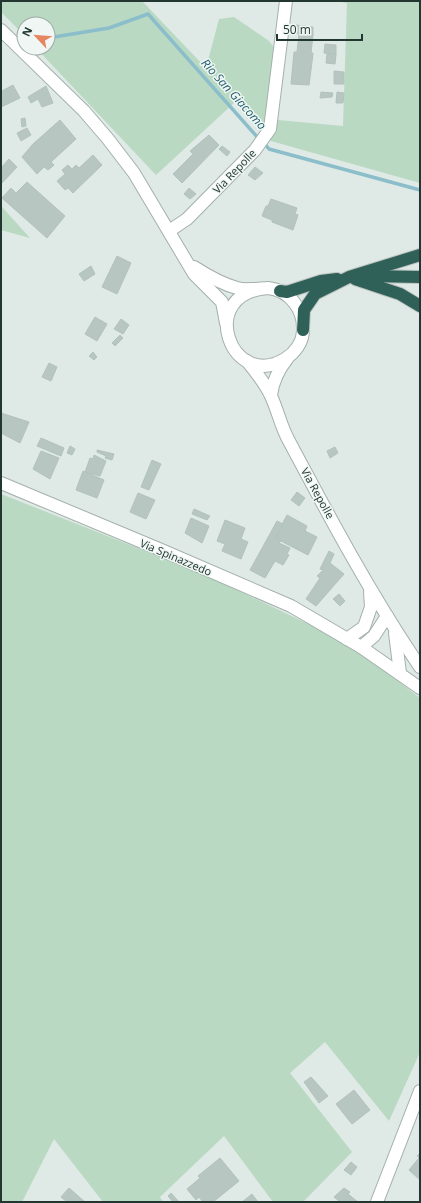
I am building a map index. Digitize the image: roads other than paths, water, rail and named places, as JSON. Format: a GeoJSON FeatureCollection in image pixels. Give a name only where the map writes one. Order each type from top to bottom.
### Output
{"type":"FeatureCollection","features":[{"type":"Feature","properties":{"kind":"highway"},"geometry":{"type":"LineString","coordinates":[[303,330],[304,310],[315,294],[349,277],[420,255]]}},
{"type":"Feature","properties":{"kind":"highway"},"geometry":{"type":"LineString","coordinates":[[274,290],[288,292],[320,281],[349,277],[383,275],[420,278]]}},
{"type":"Feature","properties":{"kind":"highway"},"geometry":{"type":"LineString","coordinates":[[349,277],[400,294],[420,306]]}},
{"type":"Feature","properties":{"kind":"street","name":"Via Repolle"},"geometry":{"type":"LineString","coordinates":[[169,231],[187,218],[255,150],[270,129],[286,1]]}},
{"type":"Feature","properties":{"kind":"street","name":"Via Repolle"},"geometry":{"type":"LineString","coordinates":[[1,30],[84,111],[108,139],[134,173],[194,274],[222,302],[227,335],[231,345],[238,355],[247,361],[259,375],[271,396],[288,439],[370,589],[420,668]]}},
{"type":"Feature","properties":{"kind":"street","name":"Via Repolle"},"geometry":{"type":"LineString","coordinates":[[186,262],[212,278],[239,289],[274,290]]}},
{"type":"Feature","properties":{"kind":"street"},"geometry":{"type":"LineString","coordinates":[[226,324],[229,312],[236,301],[245,294],[256,289],[274,290],[290,298],[298,307],[303,318],[301,340],[280,368],[273,383],[271,396]]}},
{"type":"Feature","properties":{"kind":"street"},"geometry":{"type":"LineString","coordinates":[[247,361],[258,365],[269,365],[280,362],[290,356]]}},
{"type":"Feature","properties":{"kind":"street","name":"Via Spinazzedo"},"geometry":{"type":"LineString","coordinates":[[1,483],[160,549],[291,606],[361,647],[420,688]]}},
{"type":"Feature","properties":{"kind":"street","name":"Via Repolle"},"geometry":{"type":"LineString","coordinates":[[347,639],[364,628],[371,608],[370,589]]}},
{"type":"Feature","properties":{"kind":"street"},"geometry":{"type":"LineString","coordinates":[[361,647],[374,636],[387,616]]}},
{"type":"Feature","properties":{"kind":"street","name":"Via Repolle"},"geometry":{"type":"LineString","coordinates":[[395,630],[400,673]]}},
{"type":"Feature","properties":{"kind":"street"},"geometry":{"type":"LineString","coordinates":[[377,1202],[420,1091]]}},
{"type":"Feature","properties":{"kind":"waterway","name":"Rio San Giacomo"},"geometry":{"type":"LineString","coordinates":[[56,37],[109,28],[148,14],[259,139]]}},
{"type":"Feature","properties":{"kind":"waterway","name":"Rio San Giacomo"},"geometry":{"type":"LineString","coordinates":[[264,143],[269,149],[420,190]]}}]}
